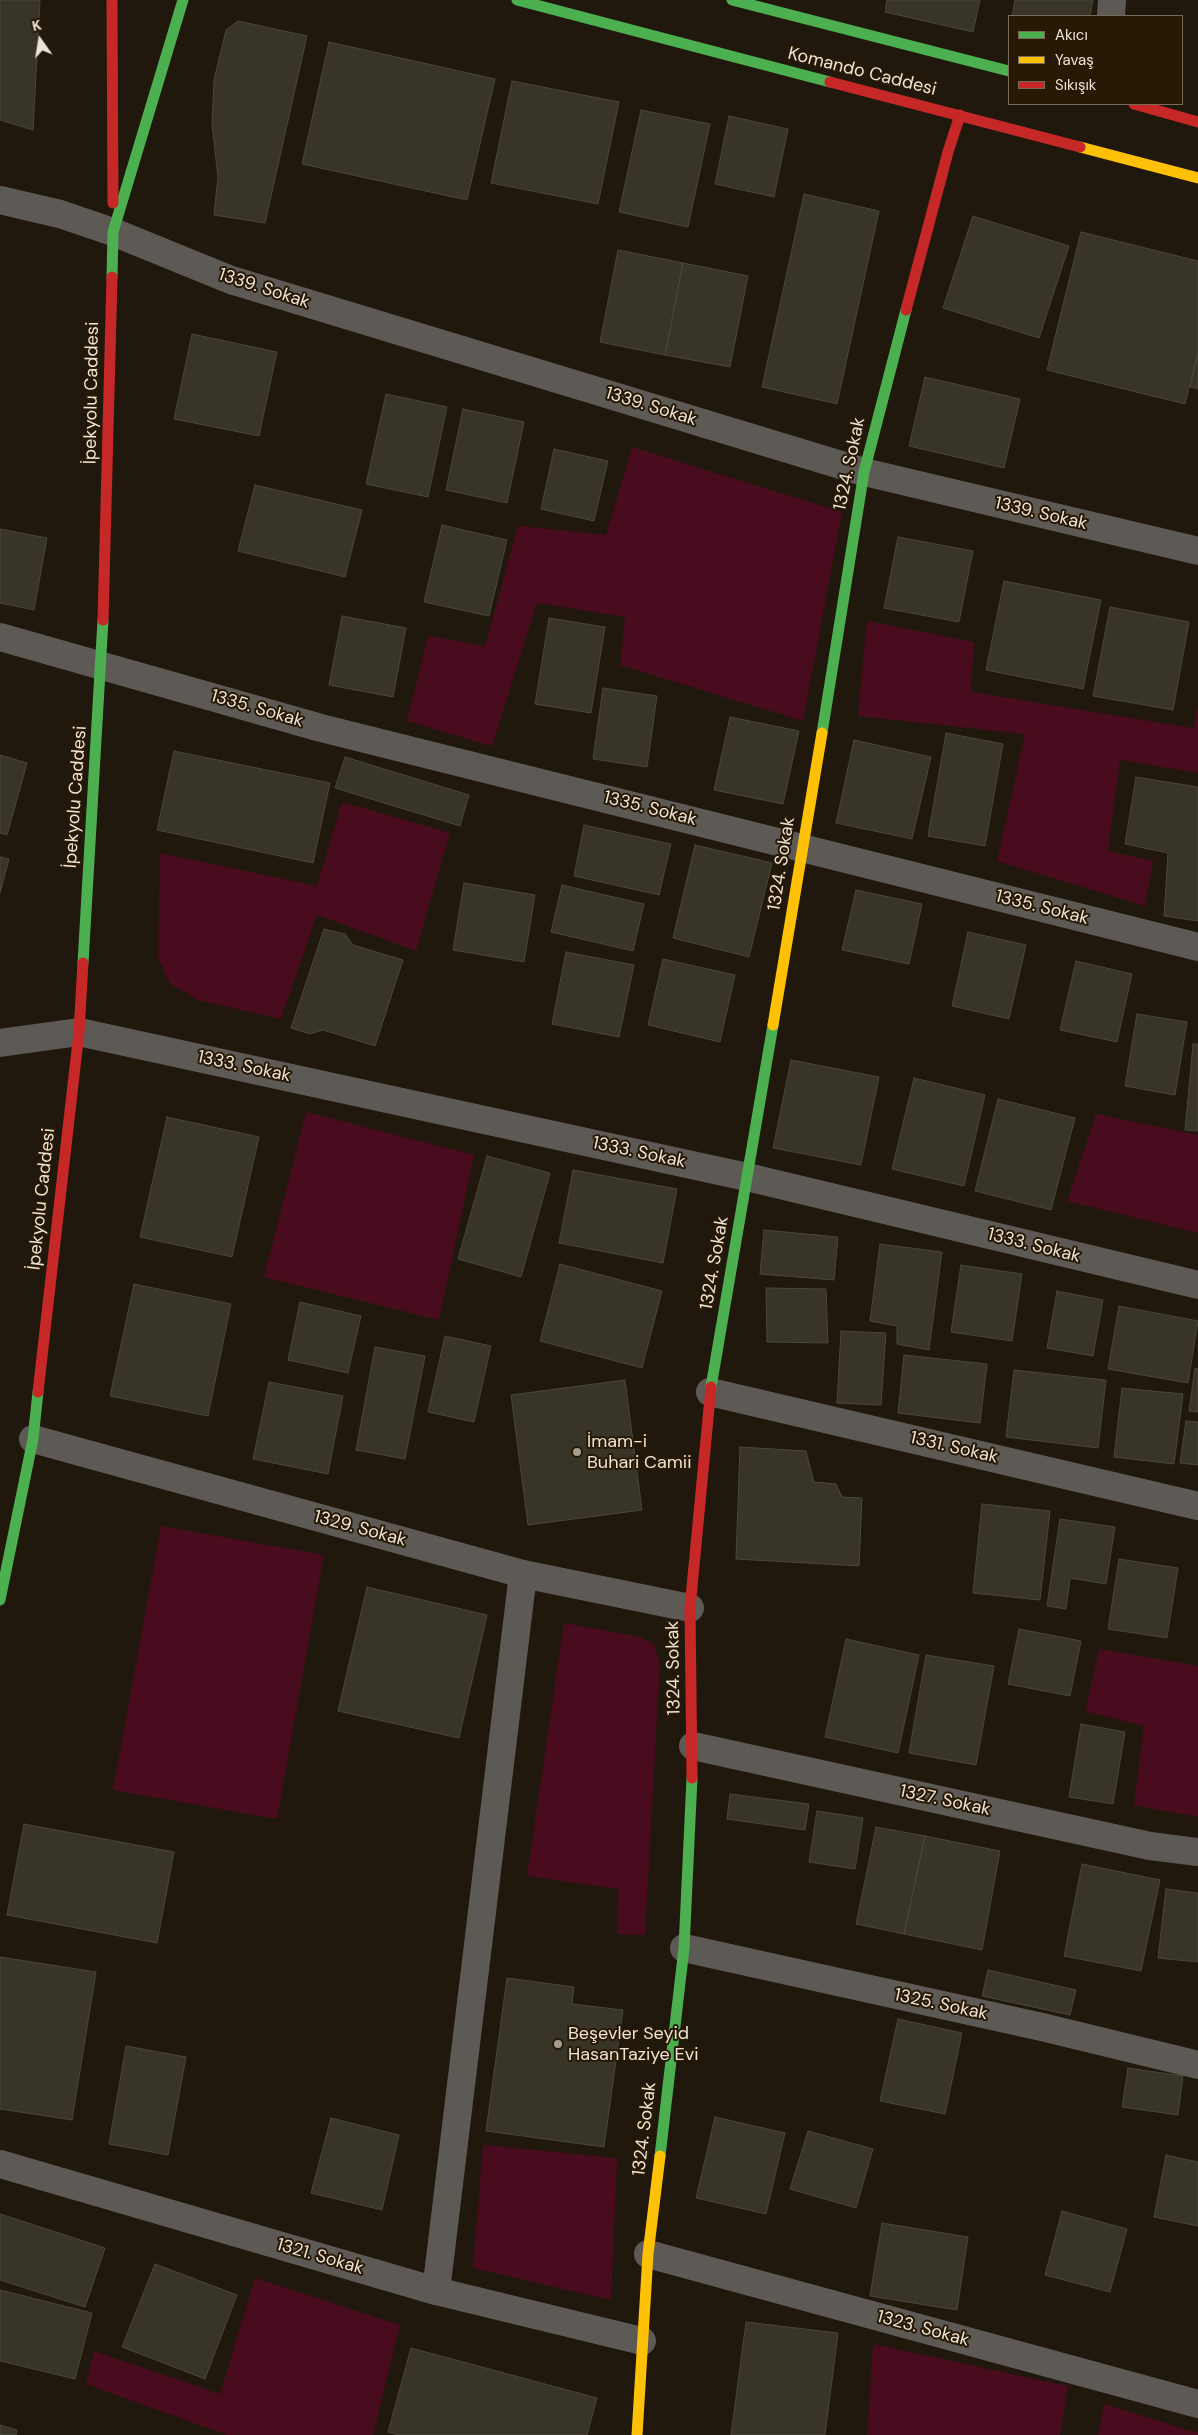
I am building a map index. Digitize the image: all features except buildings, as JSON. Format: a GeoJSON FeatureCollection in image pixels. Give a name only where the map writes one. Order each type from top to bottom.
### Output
{"type":"FeatureCollection","features":[{"type":"Feature","properties":{"kind":"street"},"geometry":{"type":"LineString","coordinates":[[112,0],[113,232]]}},
{"type":"Feature","properties":{"kind":"street","name":"İpekyolu Caddesi"},"geometry":{"type":"LineString","coordinates":[[0,1600],[33,1439],[78,1032],[102,666],[113,232],[183,0]]}},
{"type":"Feature","properties":{"kind":"street","name":"Komando Caddesi"},"geometry":{"type":"LineString","coordinates":[[517,0],[1198,178]]}},
{"type":"Feature","properties":{"kind":"street","name":"Komando Caddesi"},"geometry":{"type":"LineString","coordinates":[[732,0],[1008,71]]}},
{"type":"Feature","properties":{"kind":"street"},"geometry":{"type":"LineString","coordinates":[[1111,15],[1112,0]]}},
{"type":"Feature","properties":{"kind":"street"},"geometry":{"type":"LineString","coordinates":[[1138,105],[1198,122]]}},
{"type":"Feature","properties":{"kind":"street","name":"1324. Sokak"},"geometry":{"type":"LineString","coordinates":[[637,2435],[648,2254],[684,1948],[694,1746],[690,1608],[710,1392],[803,847],[864,472],[948,152],[960,115]]}},
{"type":"Feature","properties":{"kind":"street","name":"1339. Sokak"},"geometry":{"type":"LineString","coordinates":[[0,200],[60,214],[113,232],[232,280],[864,472],[1198,551]]}},
{"type":"Feature","properties":{"kind":"street","name":"1335. Sokak"},"geometry":{"type":"LineString","coordinates":[[0,637],[321,728],[1198,947]]}},
{"type":"Feature","properties":{"kind":"street"},"geometry":{"type":"LineString","coordinates":[[0,1043],[78,1032]]}},
{"type":"Feature","properties":{"kind":"street","name":"1333. Sokak"},"geometry":{"type":"LineString","coordinates":[[78,1032],[747,1176],[1198,1285]]}},
{"type":"Feature","properties":{"kind":"street","name":"1331. Sokak"},"geometry":{"type":"LineString","coordinates":[[710,1392],[1198,1506]]}},
{"type":"Feature","properties":{"kind":"street","name":"1329. Sokak"},"geometry":{"type":"LineString","coordinates":[[33,1439],[522,1574],[690,1608]]}},
{"type":"Feature","properties":{"kind":"street"},"geometry":{"type":"LineString","coordinates":[[436,2291],[522,1574]]}},
{"type":"Feature","properties":{"kind":"street","name":"1327. Sokak"},"geometry":{"type":"LineString","coordinates":[[694,1746],[1150,1846],[1198,1852]]}},
{"type":"Feature","properties":{"kind":"street","name":"1325. Sokak"},"geometry":{"type":"LineString","coordinates":[[684,1948],[1042,2027],[1198,2065]]}},
{"type":"Feature","properties":{"kind":"street","name":"1321. Sokak"},"geometry":{"type":"LineString","coordinates":[[0,2164],[436,2291],[642,2341]]}},
{"type":"Feature","properties":{"kind":"street","name":"1323. Sokak"},"geometry":{"type":"LineString","coordinates":[[648,2254],[1198,2404]]}},
{"type":"Feature","properties":{"kind":"shaded area"},"geometry":{"type":"Polygon","coordinates":[[[632,447],[842,512],[803,721],[620,665],[625,617],[537,603],[492,746],[407,721],[428,636],[485,646],[518,526],[606,535],[632,447]]]}},
{"type":"Feature","properties":{"kind":"shaded area"},"geometry":{"type":"Polygon","coordinates":[[[867,621],[974,642],[971,692],[1193,728],[1198,707],[1198,773],[1120,760],[1108,851],[1153,861],[1145,906],[997,861],[1025,734],[858,716],[867,621]]]}},
{"type":"Feature","properties":{"kind":"shaded area"},"geometry":{"type":"Polygon","coordinates":[[[342,802],[450,833],[416,951],[317,915],[281,1019],[198,1000],[170,984],[158,958],[160,853],[317,886],[342,802]]]}},
{"type":"Feature","properties":{"kind":"shaded area"},"geometry":{"type":"Polygon","coordinates":[[[306,1112],[474,1155],[439,1320],[264,1277],[306,1112]]]}},
{"type":"Feature","properties":{"kind":"shaded area"},"geometry":{"type":"Polygon","coordinates":[[[1096,1114],[1198,1135],[1198,1233],[1067,1201],[1096,1114]]]}},
{"type":"Feature","properties":{"kind":"shaded area"},"geometry":{"type":"Polygon","coordinates":[[[161,1526],[324,1555],[277,1819],[113,1790],[161,1526]]]}},
{"type":"Feature","properties":{"kind":"shaded area"},"geometry":{"type":"Polygon","coordinates":[[[564,1623],[640,1637],[654,1644],[660,1663],[645,1935],[617,1934],[618,1889],[527,1876],[564,1623]]]}},
{"type":"Feature","properties":{"kind":"shaded area"},"geometry":{"type":"Polygon","coordinates":[[[1099,1649],[1198,1666],[1198,1817],[1134,1805],[1144,1726],[1085,1711],[1099,1649]]]}},
{"type":"Feature","properties":{"kind":"shaded area"},"geometry":{"type":"Polygon","coordinates":[[[483,2145],[617,2158],[611,2300],[473,2268],[483,2145]]]}},
{"type":"Feature","properties":{"kind":"shaded area"},"geometry":{"type":"Polygon","coordinates":[[[255,2278],[400,2325],[373,2435],[227,2435],[86,2384],[94,2351],[220,2394],[255,2278]]]}},
{"type":"Feature","properties":{"kind":"shaded area"},"geometry":{"type":"Polygon","coordinates":[[[873,2344],[1068,2386],[1060,2435],[867,2435],[873,2344]]]}},
{"type":"Feature","properties":{"kind":"shaded area"},"geometry":{"type":"Polygon","coordinates":[[[1104,2404],[1198,2433],[1198,2435],[1098,2435],[1104,2404]]]}},
{"type":"Feature","properties":{"kind":"traffic: fast"},"geometry":{"type":"LineString","coordinates":[[112,277],[113,232],[183,0]]}},
{"type":"Feature","properties":{"kind":"traffic: fast"},"geometry":{"type":"LineString","coordinates":[[517,0],[830,82]]}},
{"type":"Feature","properties":{"kind":"traffic: fast"},"geometry":{"type":"LineString","coordinates":[[732,0],[1008,71]]}},
{"type":"Feature","properties":{"kind":"traffic: fast"},"geometry":{"type":"LineString","coordinates":[[822,733],[864,472],[906,310]]}},
{"type":"Feature","properties":{"kind":"traffic: fast"},"geometry":{"type":"LineString","coordinates":[[83,963],[103,620]]}},
{"type":"Feature","properties":{"kind":"traffic: fast"},"geometry":{"type":"LineString","coordinates":[[711,1387],[773,1025]]}},
{"type":"Feature","properties":{"kind":"traffic: fast"},"geometry":{"type":"LineString","coordinates":[[0,1600],[33,1439],[38,1392]]}},
{"type":"Feature","properties":{"kind":"traffic: fast"},"geometry":{"type":"LineString","coordinates":[[660,2156],[684,1948],[692,1778]]}},
{"type":"Feature","properties":{"kind":"traffic: slow"},"geometry":{"type":"LineString","coordinates":[[1080,147],[1198,178]]}},
{"type":"Feature","properties":{"kind":"traffic: slow"},"geometry":{"type":"LineString","coordinates":[[773,1025],[822,733]]}},
{"type":"Feature","properties":{"kind":"traffic: slow"},"geometry":{"type":"LineString","coordinates":[[637,2435],[648,2254],[660,2156]]}},
{"type":"Feature","properties":{"kind":"traffic: jam"},"geometry":{"type":"LineString","coordinates":[[112,0],[113,203]]}},
{"type":"Feature","properties":{"kind":"traffic: jam"},"geometry":{"type":"LineString","coordinates":[[830,82],[1080,147]]}},
{"type":"Feature","properties":{"kind":"traffic: jam"},"geometry":{"type":"LineString","coordinates":[[1138,105],[1198,122]]}},
{"type":"Feature","properties":{"kind":"traffic: jam"},"geometry":{"type":"LineString","coordinates":[[906,310],[948,152],[960,115]]}},
{"type":"Feature","properties":{"kind":"traffic: jam"},"geometry":{"type":"LineString","coordinates":[[103,620],[112,277]]}},
{"type":"Feature","properties":{"kind":"traffic: jam"},"geometry":{"type":"LineString","coordinates":[[38,1392],[79,1032],[83,963]]}},
{"type":"Feature","properties":{"kind":"traffic: jam"},"geometry":{"type":"LineString","coordinates":[[692,1778],[690,1608],[711,1387]]}},
{"type":"Feature","properties":{"kind":"place","name":"İmam-i Buhari Camii"},"geometry":{"type":"Point","coordinates":[577,1452]}},
{"type":"Feature","properties":{"kind":"place","name":"Beşevler Seyid HasanTaziye Evi"},"geometry":{"type":"Point","coordinates":[558,2044]}}]}
